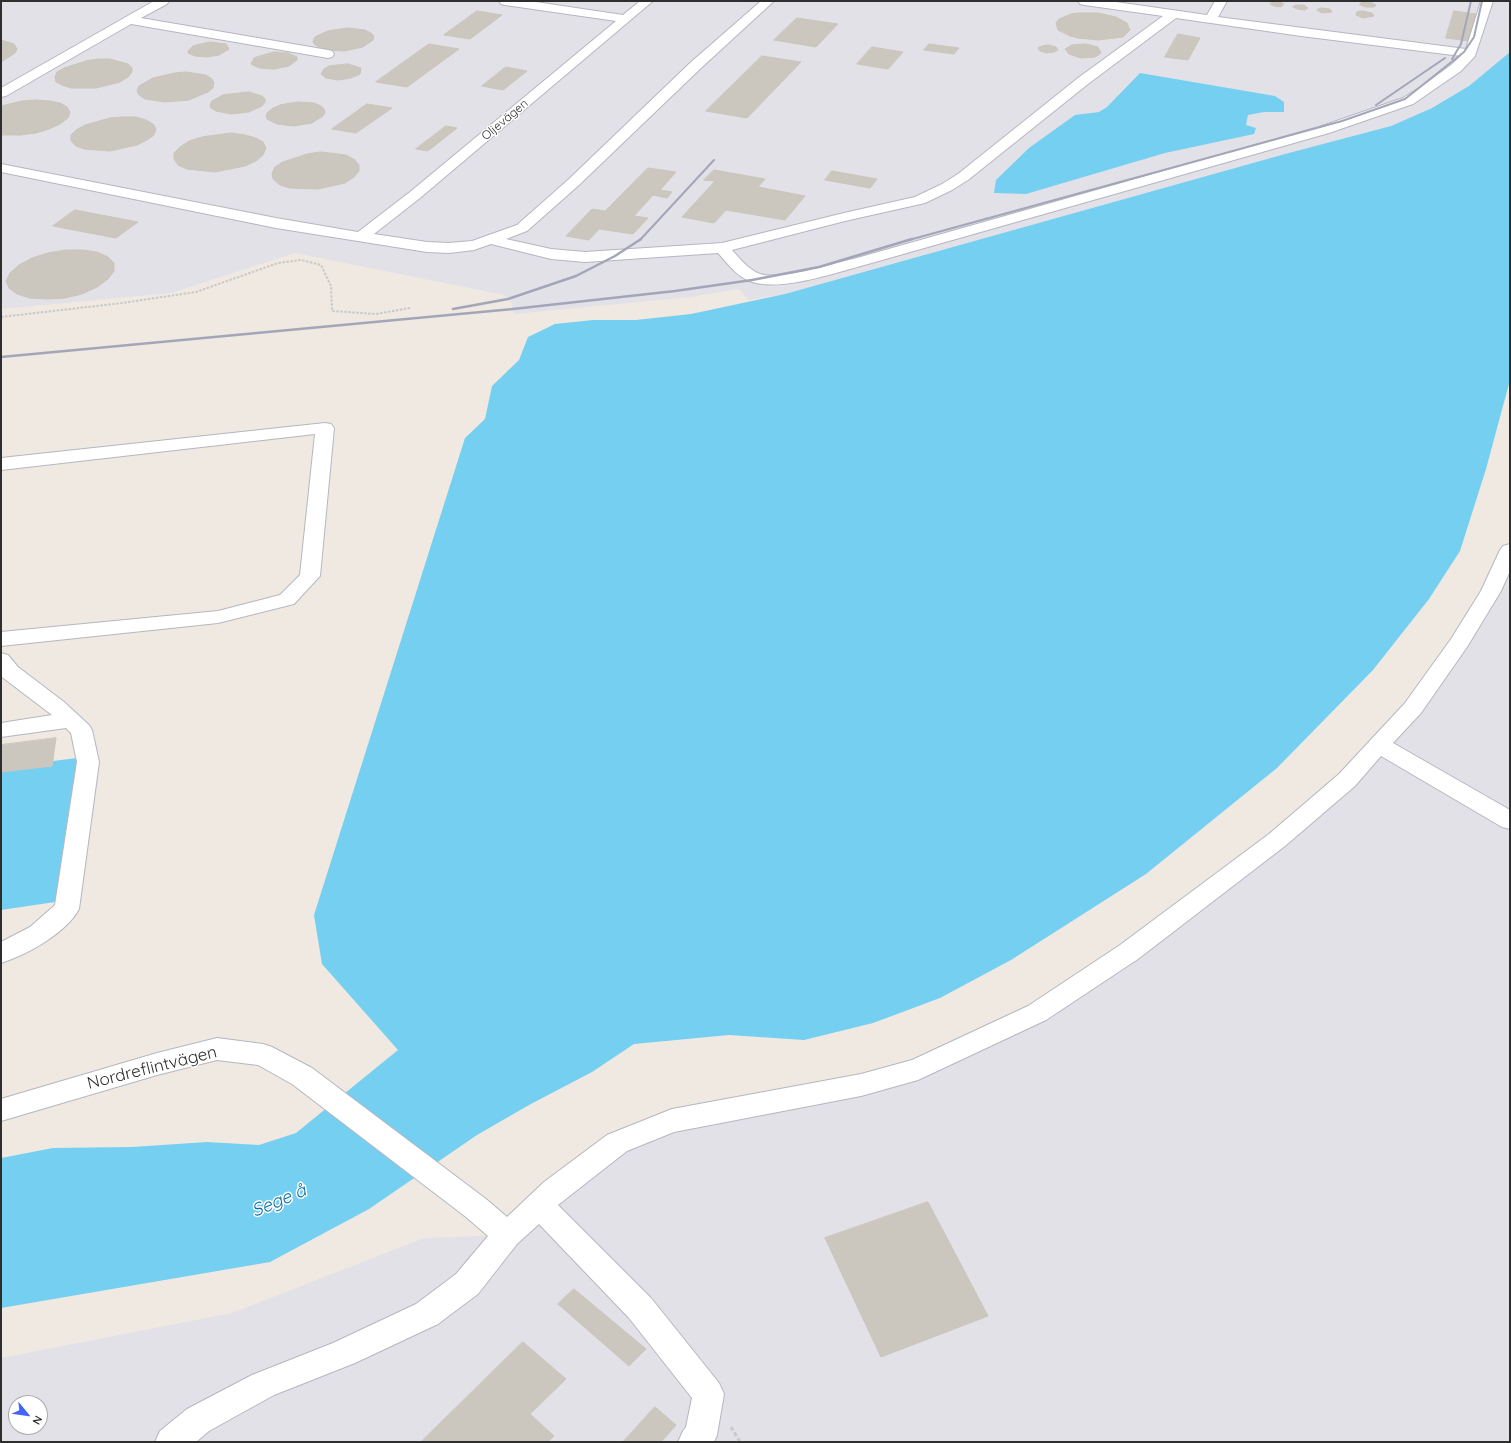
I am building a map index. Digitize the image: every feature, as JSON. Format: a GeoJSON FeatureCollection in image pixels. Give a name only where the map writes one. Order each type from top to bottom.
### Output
{"type":"FeatureCollection","features":[{"type":"Feature","properties":{"kind":"street"},"geometry":{"type":"LineString","coordinates":[[1,93],[163,1]]}},
{"type":"Feature","properties":{"kind":"street"},"geometry":{"type":"LineString","coordinates":[[505,1],[626,19]]}},
{"type":"Feature","properties":{"kind":"street","name":"Oljevägen"},"geometry":{"type":"LineString","coordinates":[[362,236],[416,195],[647,1]]}},
{"type":"Feature","properties":{"kind":"street"},"geometry":{"type":"LineString","coordinates":[[1,168],[276,223],[427,246],[449,248],[474,245],[492,240],[522,228],[574,182],[695,66],[768,1]]}},
{"type":"Feature","properties":{"kind":"street"},"geometry":{"type":"LineString","coordinates":[[1084,1],[1471,53]]}},
{"type":"Feature","properties":{"kind":"street"},"geometry":{"type":"LineString","coordinates":[[1211,19],[1222,1]]}},
{"type":"Feature","properties":{"kind":"street"},"geometry":{"type":"LineString","coordinates":[[722,248],[744,272],[757,279],[767,280],[785,278],[862,260],[1324,130],[1408,101],[1456,68],[1471,53],[1486,1]]}},
{"type":"Feature","properties":{"kind":"street"},"geometry":{"type":"LineString","coordinates":[[492,240],[551,254],[585,257],[722,248],[844,217],[920,200],[963,178],[1083,81],[1173,14]]}},
{"type":"Feature","properties":{"kind":"street"},"geometry":{"type":"LineString","coordinates":[[129,20],[328,54]]}},
{"type":"Feature","properties":{"kind":"street"},"geometry":{"type":"LineString","coordinates":[[1,464],[325,428],[310,576],[287,600],[218,617],[1,639]]}},
{"type":"Feature","properties":{"kind":"street"},"geometry":{"type":"LineString","coordinates":[[174,1441],[198,1420],[262,1385],[344,1353],[427,1314],[468,1284],[508,1235],[554,1191],[617,1143],[672,1121],[861,1085],[918,1069],[1037,1013],[1129,952],[1277,840],[1347,780],[1413,708],[1460,642],[1491,591],[1510,550]]}},
{"type":"Feature","properties":{"kind":"street"},"geometry":{"type":"LineString","coordinates":[[1,660],[10,672],[56,707],[81,730],[88,762],[67,909],[39,934],[1,953]]}},
{"type":"Feature","properties":{"kind":"street"},"geometry":{"type":"LineString","coordinates":[[1,730],[71,720]]}},
{"type":"Feature","properties":{"kind":"street"},"geometry":{"type":"LineString","coordinates":[[1379,745],[1510,821]]}},
{"type":"Feature","properties":{"kind":"street","name":"Nordreflintvägen"},"geometry":{"type":"LineString","coordinates":[[1,1110],[157,1064],[217,1049],[263,1055],[302,1076],[476,1208],[508,1235]]}},
{"type":"Feature","properties":{"kind":"street"},"geometry":{"type":"LineString","coordinates":[[539,1205],[640,1308],[708,1394],[701,1435],[694,1442]]}},
{"type":"Feature","properties":{"kind":"path"},"geometry":{"type":"LineString","coordinates":[[1,317],[122,303],[196,292],[278,263],[301,260],[321,265],[330,280],[333,300],[332,311],[376,314],[410,308]]}},
{"type":"Feature","properties":{"kind":"shaded area"},"geometry":{"type":"Polygon","coordinates":[[[1,1],[1510,1],[1510,52],[1469,86],[1432,108],[1391,126],[1285,154],[785,294],[749,300],[739,289],[691,297],[514,314],[511,302],[504,295],[295,253],[171,293],[1,309],[1,1]]]}},
{"type":"Feature","properties":{"kind":"shaded area"},"geometry":{"type":"Polygon","coordinates":[[[1510,550],[1510,1442],[1,1442],[1,1358],[232,1313],[424,1238],[507,1235],[617,1143],[861,1085],[1037,1013],[1277,840],[1413,708],[1510,550]]]}},
{"type":"Feature","properties":{"kind":"water","name":"Sege å"},"geometry":{"type":"Polygon","coordinates":[[[1510,52],[1510,380],[1486,469],[1460,551],[1429,599],[1373,670],[1277,768],[1146,874],[1011,960],[940,998],[873,1023],[804,1040],[729,1035],[634,1044],[592,1072],[529,1105],[477,1135],[369,1209],[270,1262],[1,1308],[1,1158],[53,1148],[132,1147],[207,1142],[259,1145],[296,1133],[398,1050],[322,964],[314,915],[465,438],[485,419],[492,386],[519,360],[528,337],[555,324],[593,320],[636,320],[691,314],[785,294],[1285,154],[1391,126],[1432,108],[1469,86],[1510,52]]]}},
{"type":"Feature","properties":{"kind":"water"},"geometry":{"type":"Polygon","coordinates":[[[1140,73],[1275,96],[1284,102],[1284,112],[1264,112],[1248,115],[1246,125],[1256,128],[1254,134],[1165,153],[1026,194],[994,193],[996,180],[1029,148],[1075,115],[1099,112],[1107,107],[1140,73]]]}},
{"type":"Feature","properties":{"kind":"water"},"geometry":{"type":"Polygon","coordinates":[[[77,758],[55,902],[1,910],[1,772],[52,766],[53,761],[77,758]]]}},
{"type":"Feature","properties":{"kind":"building"},"geometry":{"type":"Polygon","coordinates":[[[1273,2],[1280,2],[1284,4],[1281,7],[1274,6],[1270,4],[1273,2]]]}},
{"type":"Feature","properties":{"kind":"building"},"geometry":{"type":"Polygon","coordinates":[[[1362,2],[1370,2],[1376,5],[1374,7],[1366,7],[1360,5],[1362,2]]]}},
{"type":"Feature","properties":{"kind":"building"},"geometry":{"type":"Polygon","coordinates":[[[1296,5],[1304,5],[1308,8],[1305,10],[1297,9],[1293,7],[1296,5]]]}},
{"type":"Feature","properties":{"kind":"building"},"geometry":{"type":"Polygon","coordinates":[[[1321,8],[1330,9],[1332,12],[1322,13],[1317,10],[1321,8]]]}},
{"type":"Feature","properties":{"kind":"building"},"geometry":{"type":"Polygon","coordinates":[[[477,11],[502,15],[470,39],[444,35],[477,11]]]}},
{"type":"Feature","properties":{"kind":"building"},"geometry":{"type":"Polygon","coordinates":[[[1362,11],[1372,13],[1374,16],[1363,18],[1356,15],[1357,12],[1362,11]]]}},
{"type":"Feature","properties":{"kind":"building"},"geometry":{"type":"Polygon","coordinates":[[[1454,11],[1476,14],[1469,41],[1446,38],[1454,11]]]}},
{"type":"Feature","properties":{"kind":"building"},"geometry":{"type":"Polygon","coordinates":[[[1098,13],[1116,17],[1127,23],[1130,30],[1123,37],[1098,40],[1070,36],[1058,30],[1056,23],[1059,19],[1071,14],[1098,13]]]}},
{"type":"Feature","properties":{"kind":"building"},"geometry":{"type":"Polygon","coordinates":[[[797,18],[838,24],[816,47],[774,40],[797,18]]]}},
{"type":"Feature","properties":{"kind":"building"},"geometry":{"type":"Polygon","coordinates":[[[348,28],[365,30],[374,36],[373,40],[363,47],[344,51],[325,50],[314,44],[313,41],[315,37],[321,34],[328,31],[348,28]]]}},
{"type":"Feature","properties":{"kind":"building"},"geometry":{"type":"Polygon","coordinates":[[[1178,34],[1200,38],[1188,60],[1165,57],[1178,34]]]}},
{"type":"Feature","properties":{"kind":"building"},"geometry":{"type":"Polygon","coordinates":[[[1,40],[14,44],[17,49],[15,53],[1,62],[1,40]]]}},
{"type":"Feature","properties":{"kind":"building"},"geometry":{"type":"Polygon","coordinates":[[[210,42],[226,44],[229,49],[219,55],[207,57],[195,56],[188,53],[193,46],[210,42]]]}},
{"type":"Feature","properties":{"kind":"building"},"geometry":{"type":"Polygon","coordinates":[[[429,44],[459,49],[407,87],[376,82],[429,44]]]}},
{"type":"Feature","properties":{"kind":"building"},"geometry":{"type":"Polygon","coordinates":[[[929,44],[959,48],[954,54],[924,50],[929,44]]]}},
{"type":"Feature","properties":{"kind":"building"},"geometry":{"type":"Polygon","coordinates":[[[1086,44],[1098,47],[1101,53],[1095,57],[1081,58],[1069,54],[1065,49],[1072,45],[1086,44]]]}},
{"type":"Feature","properties":{"kind":"building"},"geometry":{"type":"Polygon","coordinates":[[[1049,45],[1056,47],[1058,50],[1047,53],[1040,51],[1038,48],[1042,46],[1049,45]]]}},
{"type":"Feature","properties":{"kind":"building"},"geometry":{"type":"Polygon","coordinates":[[[872,47],[903,52],[888,69],[857,64],[872,47]]]}},
{"type":"Feature","properties":{"kind":"building"},"geometry":{"type":"Polygon","coordinates":[[[274,52],[288,53],[297,57],[297,60],[289,66],[274,69],[259,68],[251,64],[254,58],[274,52]]]}},
{"type":"Feature","properties":{"kind":"building"},"geometry":{"type":"Polygon","coordinates":[[[762,56],[801,62],[747,118],[706,111],[762,56]]]}},
{"type":"Feature","properties":{"kind":"building"},"geometry":{"type":"Polygon","coordinates":[[[98,59],[110,59],[128,64],[132,68],[132,72],[128,77],[120,82],[96,88],[71,88],[56,82],[55,77],[57,72],[64,68],[98,59]]]}},
{"type":"Feature","properties":{"kind":"building"},"geometry":{"type":"Polygon","coordinates":[[[348,64],[361,68],[360,74],[351,78],[338,80],[326,78],[321,74],[324,69],[329,66],[348,64]]]}},
{"type":"Feature","properties":{"kind":"building"},"geometry":{"type":"Polygon","coordinates":[[[506,67],[527,71],[503,90],[482,86],[506,67]]]}},
{"type":"Feature","properties":{"kind":"building"},"geometry":{"type":"Polygon","coordinates":[[[186,72],[206,75],[212,79],[214,83],[213,88],[208,92],[189,100],[165,102],[145,99],[139,95],[137,91],[139,86],[153,78],[186,72]]]}},
{"type":"Feature","properties":{"kind":"building"},"geometry":{"type":"Polygon","coordinates":[[[249,92],[262,96],[265,99],[262,106],[249,112],[231,114],[216,111],[211,108],[210,105],[212,101],[223,95],[249,92]]]}},
{"type":"Feature","properties":{"kind":"building"},"geometry":{"type":"Polygon","coordinates":[[[36,100],[60,103],[67,107],[70,112],[68,118],[60,124],[36,133],[1,135],[1,106],[22,101],[36,100]]]}},
{"type":"Feature","properties":{"kind":"building"},"geometry":{"type":"Polygon","coordinates":[[[298,102],[314,103],[321,106],[325,112],[323,116],[312,123],[294,126],[277,124],[267,119],[266,115],[273,108],[280,105],[298,102]]]}},
{"type":"Feature","properties":{"kind":"building"},"geometry":{"type":"Polygon","coordinates":[[[367,104],[392,108],[356,133],[332,129],[367,104]]]}},
{"type":"Feature","properties":{"kind":"building"},"geometry":{"type":"Polygon","coordinates":[[[136,117],[153,124],[156,129],[154,135],[137,145],[110,151],[84,149],[76,146],[71,141],[71,135],[85,125],[110,118],[136,117]]]}},
{"type":"Feature","properties":{"kind":"building"},"geometry":{"type":"Polygon","coordinates":[[[446,126],[457,128],[428,151],[416,149],[446,126]]]}},
{"type":"Feature","properties":{"kind":"building"},"geometry":{"type":"Polygon","coordinates":[[[231,133],[256,138],[263,142],[266,148],[263,155],[256,161],[245,166],[215,172],[187,169],[178,165],[174,159],[174,153],[189,141],[202,137],[231,133]]]}},
{"type":"Feature","properties":{"kind":"building"},"geometry":{"type":"Polygon","coordinates":[[[321,152],[346,155],[355,160],[359,165],[359,171],[354,177],[345,183],[318,189],[290,188],[280,185],[273,179],[272,173],[275,167],[283,162],[307,154],[321,152]]]}},
{"type":"Feature","properties":{"kind":"building"},"geometry":{"type":"Polygon","coordinates":[[[648,168],[676,172],[660,190],[672,192],[667,198],[653,195],[634,216],[648,218],[633,234],[599,229],[589,240],[566,236],[592,209],[605,211],[648,168]]]}},
{"type":"Feature","properties":{"kind":"building"},"geometry":{"type":"Polygon","coordinates":[[[714,170],[765,179],[758,187],[805,196],[785,220],[726,210],[714,223],[682,217],[715,181],[704,180],[714,170]]]}},
{"type":"Feature","properties":{"kind":"building"},"geometry":{"type":"Polygon","coordinates":[[[832,171],[877,179],[870,188],[825,180],[832,171]]]}},
{"type":"Feature","properties":{"kind":"building"},"geometry":{"type":"Polygon","coordinates":[[[75,210],[138,222],[116,238],[53,226],[75,210]]]}},
{"type":"Feature","properties":{"kind":"building"},"geometry":{"type":"Polygon","coordinates":[[[66,250],[97,252],[108,257],[114,263],[114,271],[108,279],[97,287],[82,294],[65,298],[30,298],[17,294],[9,288],[6,281],[10,273],[19,265],[32,258],[48,253],[66,250]]]}},
{"type":"Feature","properties":{"kind":"building"},"geometry":{"type":"Polygon","coordinates":[[[56,738],[52,766],[1,772],[1,745],[56,738]]]}},
{"type":"Feature","properties":{"kind":"building"},"geometry":{"type":"Polygon","coordinates":[[[928,1202],[988,1316],[881,1357],[825,1238],[928,1202]]]}},
{"type":"Feature","properties":{"kind":"building"},"geometry":{"type":"Polygon","coordinates":[[[574,1289],[646,1349],[629,1366],[558,1304],[574,1289]]]}},
{"type":"Feature","properties":{"kind":"building"},"geometry":{"type":"Polygon","coordinates":[[[523,1342],[566,1379],[530,1414],[554,1436],[548,1442],[421,1442],[523,1342]]]}},
{"type":"Feature","properties":{"kind":"building"},"geometry":{"type":"Polygon","coordinates":[[[655,1407],[676,1425],[661,1442],[623,1442],[655,1407]]]}},
{"type":"Feature","properties":{"kind":"railway"},"geometry":{"type":"LineString","coordinates":[[1452,59],[1461,44],[1471,1]]}},
{"type":"Feature","properties":{"kind":"railway"},"geometry":{"type":"LineString","coordinates":[[909,240],[1342,121],[1405,99],[1464,52],[1474,37],[1482,1]]}},
{"type":"Feature","properties":{"kind":"railway"},"geometry":{"type":"LineString","coordinates":[[1376,105],[1445,58]]}},
{"type":"Feature","properties":{"kind":"railway"},"geometry":{"type":"LineString","coordinates":[[641,239],[714,160]]}},
{"type":"Feature","properties":{"kind":"railway"},"geometry":{"type":"LineString","coordinates":[[453,309],[508,299],[576,276],[615,256],[641,239]]}},
{"type":"Feature","properties":{"kind":"railway"},"geometry":{"type":"LineString","coordinates":[[1,357],[513,309],[675,291],[752,280],[819,267],[912,239]]}}]}
